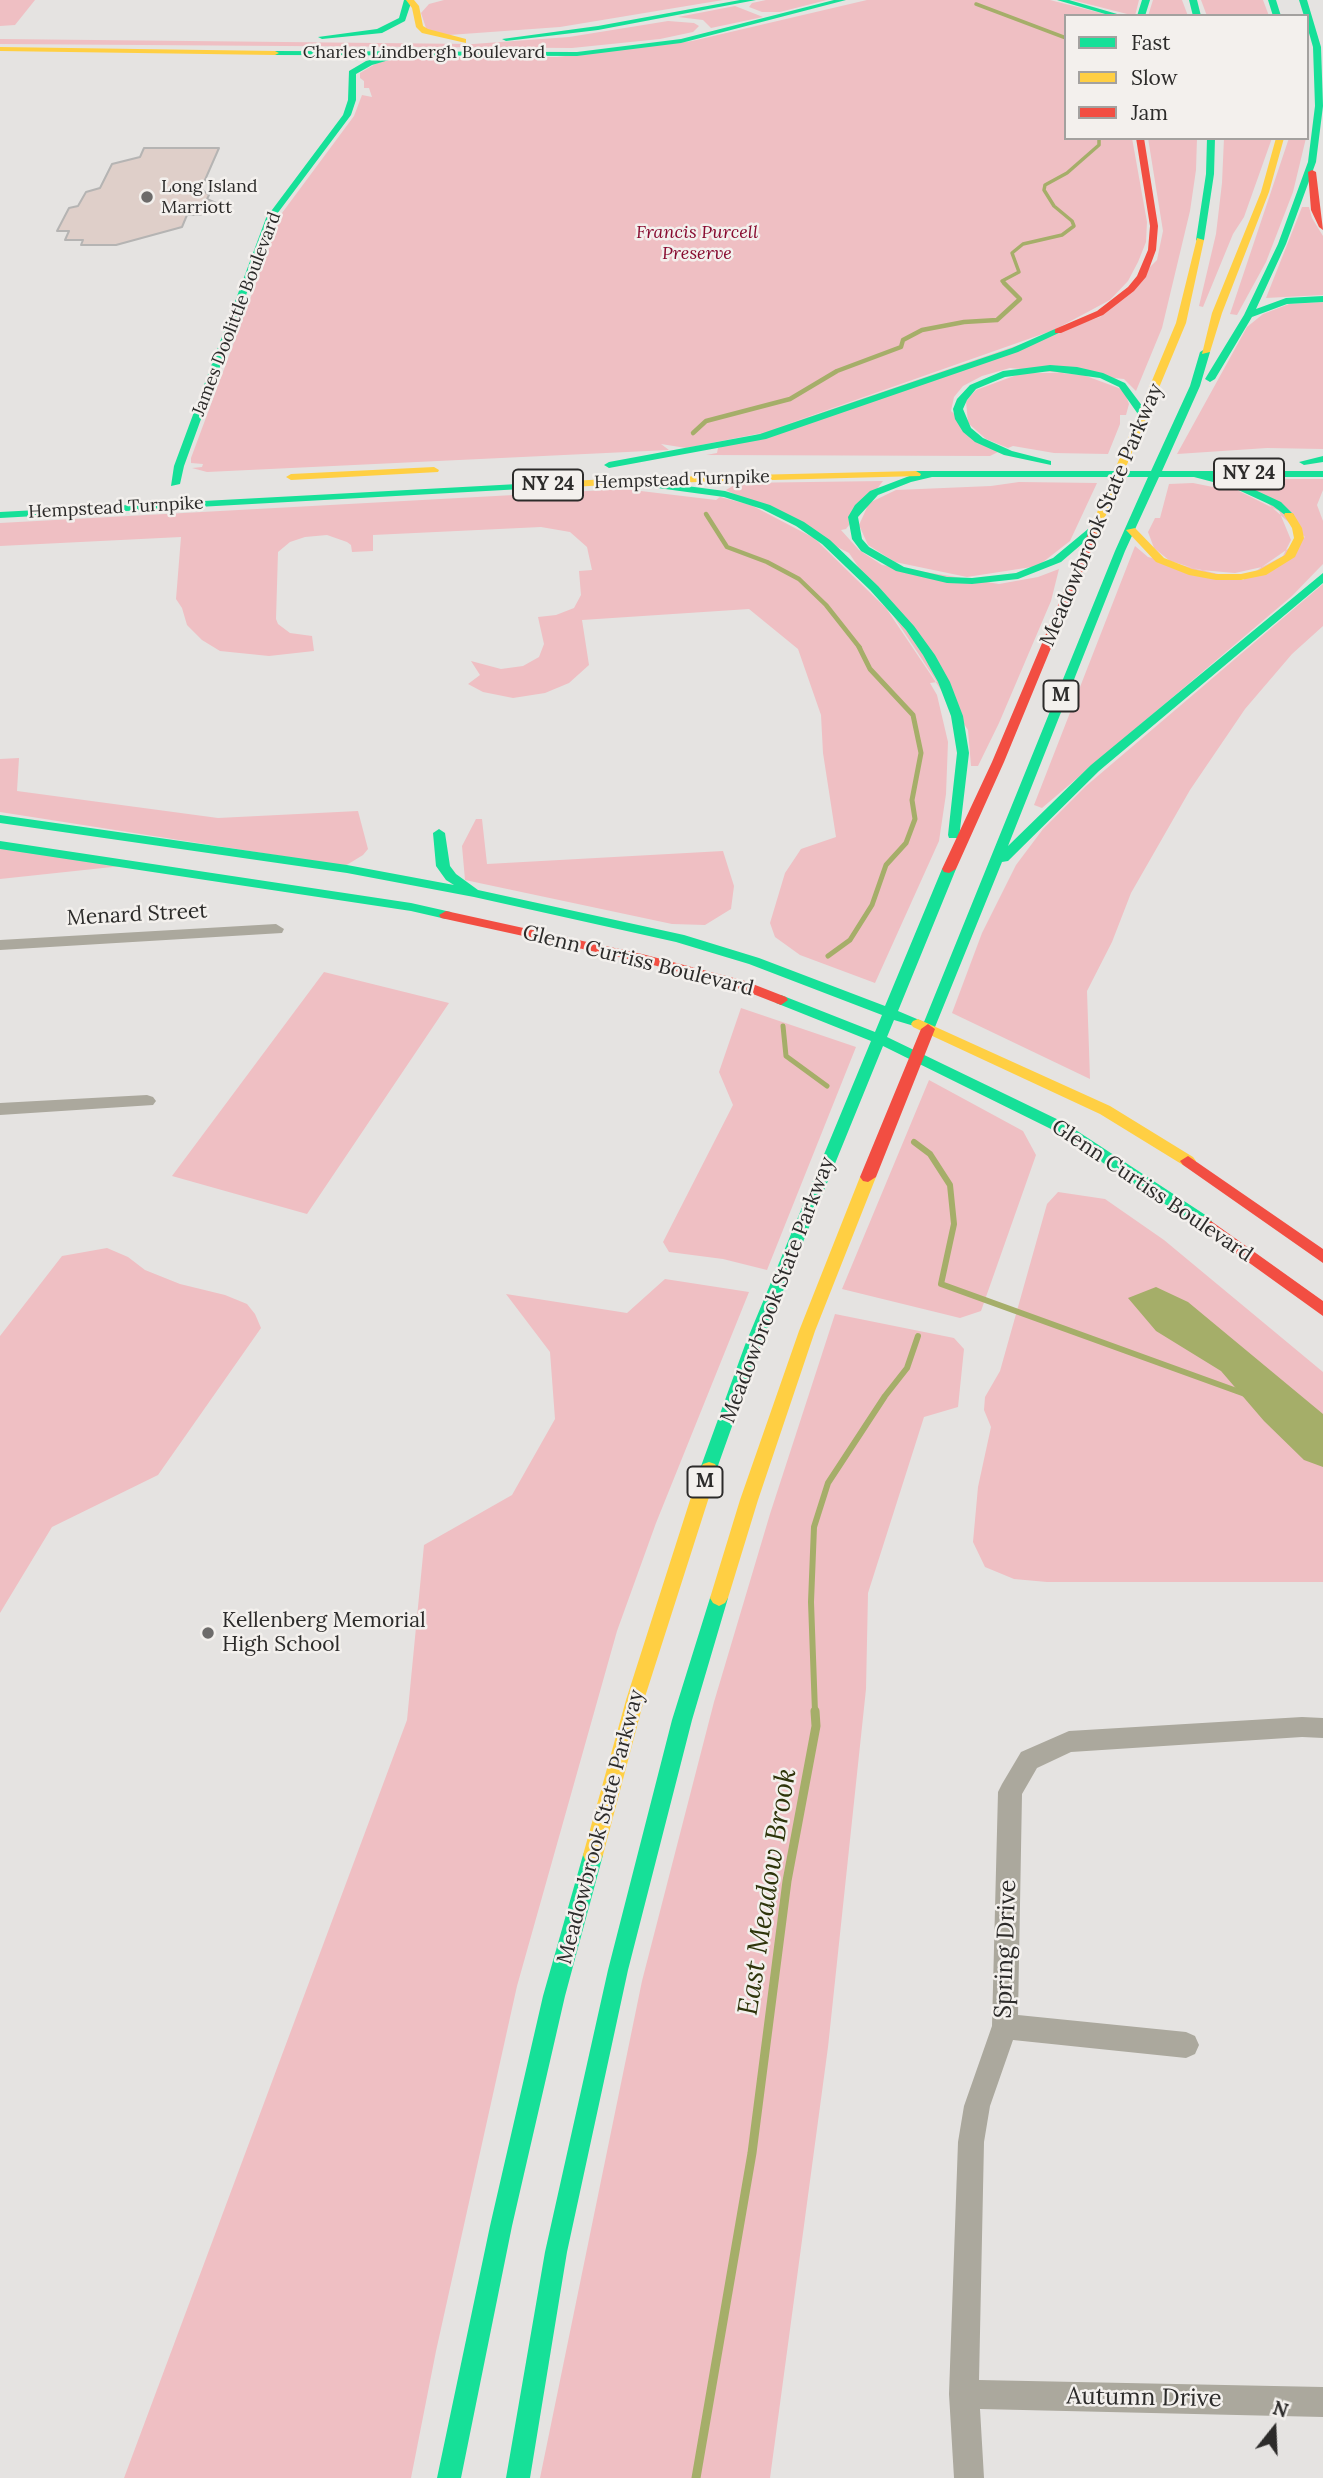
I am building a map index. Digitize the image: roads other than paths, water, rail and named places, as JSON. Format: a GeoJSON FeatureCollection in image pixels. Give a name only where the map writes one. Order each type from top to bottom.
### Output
{"type":"FeatureCollection","features":[{"type":"Feature","properties":{"kind":"main road"},"geometry":{"type":"LineString","coordinates":[[259,40],[355,36],[379,31],[402,19],[409,0],[416,8],[420,27],[440,37],[463,41]]}},
{"type":"Feature","properties":{"kind":"main road","name":"Charles Lindbergh Boulevard"},"geometry":{"type":"LineString","coordinates":[[0,36],[463,41],[526,38],[647,20],[752,0]]}},
{"type":"Feature","properties":{"kind":"main road","name":"Charles Lindbergh Boulevard"},"geometry":{"type":"LineString","coordinates":[[0,49],[446,55],[577,54],[681,41],[842,0]]}},
{"type":"Feature","properties":{"kind":"main road"},"geometry":{"type":"LineString","coordinates":[[1060,0],[1113,14]]}},
{"type":"Feature","properties":{"kind":"main road"},"geometry":{"type":"LineString","coordinates":[[1309,19],[1320,53],[1319,106],[1312,162],[1315,210],[1323,227]]}},
{"type":"Feature","properties":{"kind":"main road"},"geometry":{"type":"LineString","coordinates":[[647,20],[689,20],[703,24],[700,32],[681,41]]}},
{"type":"Feature","properties":{"kind":"main road"},"geometry":{"type":"LineString","coordinates":[[312,53],[335,65],[351,80],[356,70],[377,60],[446,55]]}},
{"type":"Feature","properties":{"kind":"main road","name":"James Doolittle Boulevard"},"geometry":{"type":"LineString","coordinates":[[169,484],[179,466],[270,218],[347,115],[352,100],[351,80]]}},
{"type":"Feature","properties":{"kind":"main road","name":"Hempstead Turnpike"},"geometry":{"type":"LineString","coordinates":[[1100,468],[1047,463],[603,465],[762,437],[1015,350],[1100,313],[1131,289],[1141,277],[1152,250],[1154,226],[1140,140]]}},
{"type":"Feature","properties":{"kind":"main road","name":"Meadowbrook State Parkway"},"geometry":{"type":"LineString","coordinates":[[449,2478],[500,2226],[554,1996],[635,1700],[689,1526],[753,1345],[955,857],[1008,738],[1181,323],[1201,237],[1210,174],[1211,140]]}},
{"type":"Feature","properties":{"kind":"main road","name":"Meadowbrook State Parkway"},"geometry":{"type":"LineString","coordinates":[[518,2478],[556,2252],[618,1970],[682,1720],[749,1500],[807,1331],[1110,575],[1195,386],[1217,313],[1265,192],[1279,140]]}},
{"type":"Feature","properties":{"kind":"main road"},"geometry":{"type":"LineString","coordinates":[[1168,447],[1249,315],[1282,244],[1312,162]]}},
{"type":"Feature","properties":{"kind":"main road"},"geometry":{"type":"LineString","coordinates":[[1249,315],[1286,301],[1323,299]]}},
{"type":"Feature","properties":{"kind":"main road"},"geometry":{"type":"LineString","coordinates":[[1047,463],[1008,453],[979,440],[967,430],[960,419],[958,409],[962,399],[973,387],[1003,374],[1050,368],[1077,370],[1103,376],[1122,385],[1144,415]]}},
{"type":"Feature","properties":{"kind":"main road","name":"Hempstead Turnpike"},"geometry":{"type":"LineString","coordinates":[[1182,469],[1323,461]]}},
{"type":"Feature","properties":{"kind":"main road","name":"Hempstead Turnpike"},"geometry":{"type":"LineString","coordinates":[[0,515],[625,481],[1100,468],[1323,474]]}},
{"type":"Feature","properties":{"kind":"main road"},"geometry":{"type":"LineString","coordinates":[[280,478],[450,469]]}},
{"type":"Feature","properties":{"kind":"main road"},"geometry":{"type":"LineString","coordinates":[[1131,530],[1160,560],[1189,572],[1216,577],[1241,577],[1262,573],[1290,557],[1299,538],[1297,528],[1277,504],[1236,485],[1182,469]]}},
{"type":"Feature","properties":{"kind":"main road"},"geometry":{"type":"LineString","coordinates":[[932,474],[908,479],[874,493],[859,507],[853,517],[857,539],[877,558],[900,569],[947,580],[972,581],[1018,576],[1057,560],[1094,529]]}},
{"type":"Feature","properties":{"kind":"main road"},"geometry":{"type":"LineString","coordinates":[[625,481],[725,494],[766,507],[800,524],[826,542],[874,588],[910,628],[944,682],[957,716],[963,753],[953,849],[955,857]]}},
{"type":"Feature","properties":{"kind":"main road","name":"Hempstead Turnpike"},"geometry":{"type":"LineString","coordinates":[[169,484],[195,483]]}},
{"type":"Feature","properties":{"kind":"main road"},"geometry":{"type":"LineString","coordinates":[[996,864],[1095,768],[1312,589],[1323,576]]}},
{"type":"Feature","properties":{"kind":"main road","name":"Glenn Curtiss Boulevard"},"geometry":{"type":"LineString","coordinates":[[0,819],[347,870],[474,892],[679,938],[754,961],[883,1009],[1019,1067],[1105,1110],[1171,1149],[1323,1257]]}},
{"type":"Feature","properties":{"kind":"main road"},"geometry":{"type":"LineString","coordinates":[[439,833],[443,866],[451,877],[474,892]]}},
{"type":"Feature","properties":{"kind":"main road","name":"Glenn Curtiss Boulevard"},"geometry":{"type":"LineString","coordinates":[[0,845],[385,902],[642,958],[740,984],[869,1034],[1010,1100],[1060,1127],[1170,1199],[1323,1310]]}},
{"type":"Feature","properties":{"kind":"main road"},"geometry":{"type":"LineString","coordinates":[[564,940],[606,931],[640,929]]}},
{"type":"Feature","properties":{"kind":"street","name":"Menard Street"},"geometry":{"type":"LineString","coordinates":[[0,945],[276,929]]}},
{"type":"Feature","properties":{"kind":"street"},"geometry":{"type":"LineString","coordinates":[[0,1109],[148,1101]]}},
{"type":"Feature","properties":{"kind":"street","name":"Spring Drive"},"geometry":{"type":"LineString","coordinates":[[969,2478],[964,2393],[971,2142],[977,2106],[1005,2026],[1010,1792],[1029,1760],[1069,1742],[1302,1727],[1323,1728]]}},
{"type":"Feature","properties":{"kind":"street"},"geometry":{"type":"LineString","coordinates":[[1005,2026],[1186,2045]]}},
{"type":"Feature","properties":{"kind":"street","name":"Autumn Drive"},"geometry":{"type":"LineString","coordinates":[[964,2393],[1323,2402]]}},
{"type":"Feature","properties":{"kind":"waterway","name":"East Meadow Brook"},"geometry":{"type":"LineString","coordinates":[[976,4],[1064,37]]}},
{"type":"Feature","properties":{"kind":"waterway","name":"East Meadow Brook"},"geometry":{"type":"LineString","coordinates":[[693,433],[706,421],[790,399],[837,371],[901,347],[903,340],[922,330],[964,322],[997,320],[1020,299],[1002,281],[1019,272],[1012,253],[1023,244],[1062,235],[1074,226],[1072,221],[1054,206],[1044,190],[1045,185],[1067,173],[1099,145],[1099,140]]}},
{"type":"Feature","properties":{"kind":"waterway","name":"East Meadow Brook"},"geometry":{"type":"LineString","coordinates":[[706,514],[727,547],[767,562],[799,579],[826,605],[860,648]]}},
{"type":"Feature","properties":{"kind":"waterway","name":"East Meadow Brook"},"geometry":{"type":"LineString","coordinates":[[828,956],[850,940],[872,905],[886,865],[906,843],[915,819],[912,800],[921,753],[913,715],[870,669],[859,647]]}},
{"type":"Feature","properties":{"kind":"waterway"},"geometry":{"type":"LineString","coordinates":[[783,1026],[786,1056],[827,1086]]}},
{"type":"Feature","properties":{"kind":"waterway"},"geometry":{"type":"LineString","coordinates":[[914,1142],[930,1154],[950,1185],[954,1224],[941,1284],[1245,1394]]}},
{"type":"Feature","properties":{"kind":"waterway","name":"East Meadow Brook"},"geometry":{"type":"LineString","coordinates":[[815,1712],[811,1602],[814,1527],[828,1483],[885,1396],[907,1368],[918,1336]]}},
{"type":"Feature","properties":{"kind":"waterway","name":"East Meadow Brook"},"geometry":{"type":"LineString","coordinates":[[696,2478],[752,2153],[787,1881],[816,1726],[815,1711]]}},
{"type":"Feature","properties":{"kind":"place","name":"Long Island Marriott"},"geometry":{"type":"Point","coordinates":[147,197]}},
{"type":"Feature","properties":{"kind":"place","name":"Kellenberg Memorial High School"},"geometry":{"type":"Point","coordinates":[208,1633]}},
{"type":"Feature","properties":{"kind":"park label","name":"Francis Purcell Preserve"},"geometry":{"type":"Point","coordinates":[697,243]}}]}
